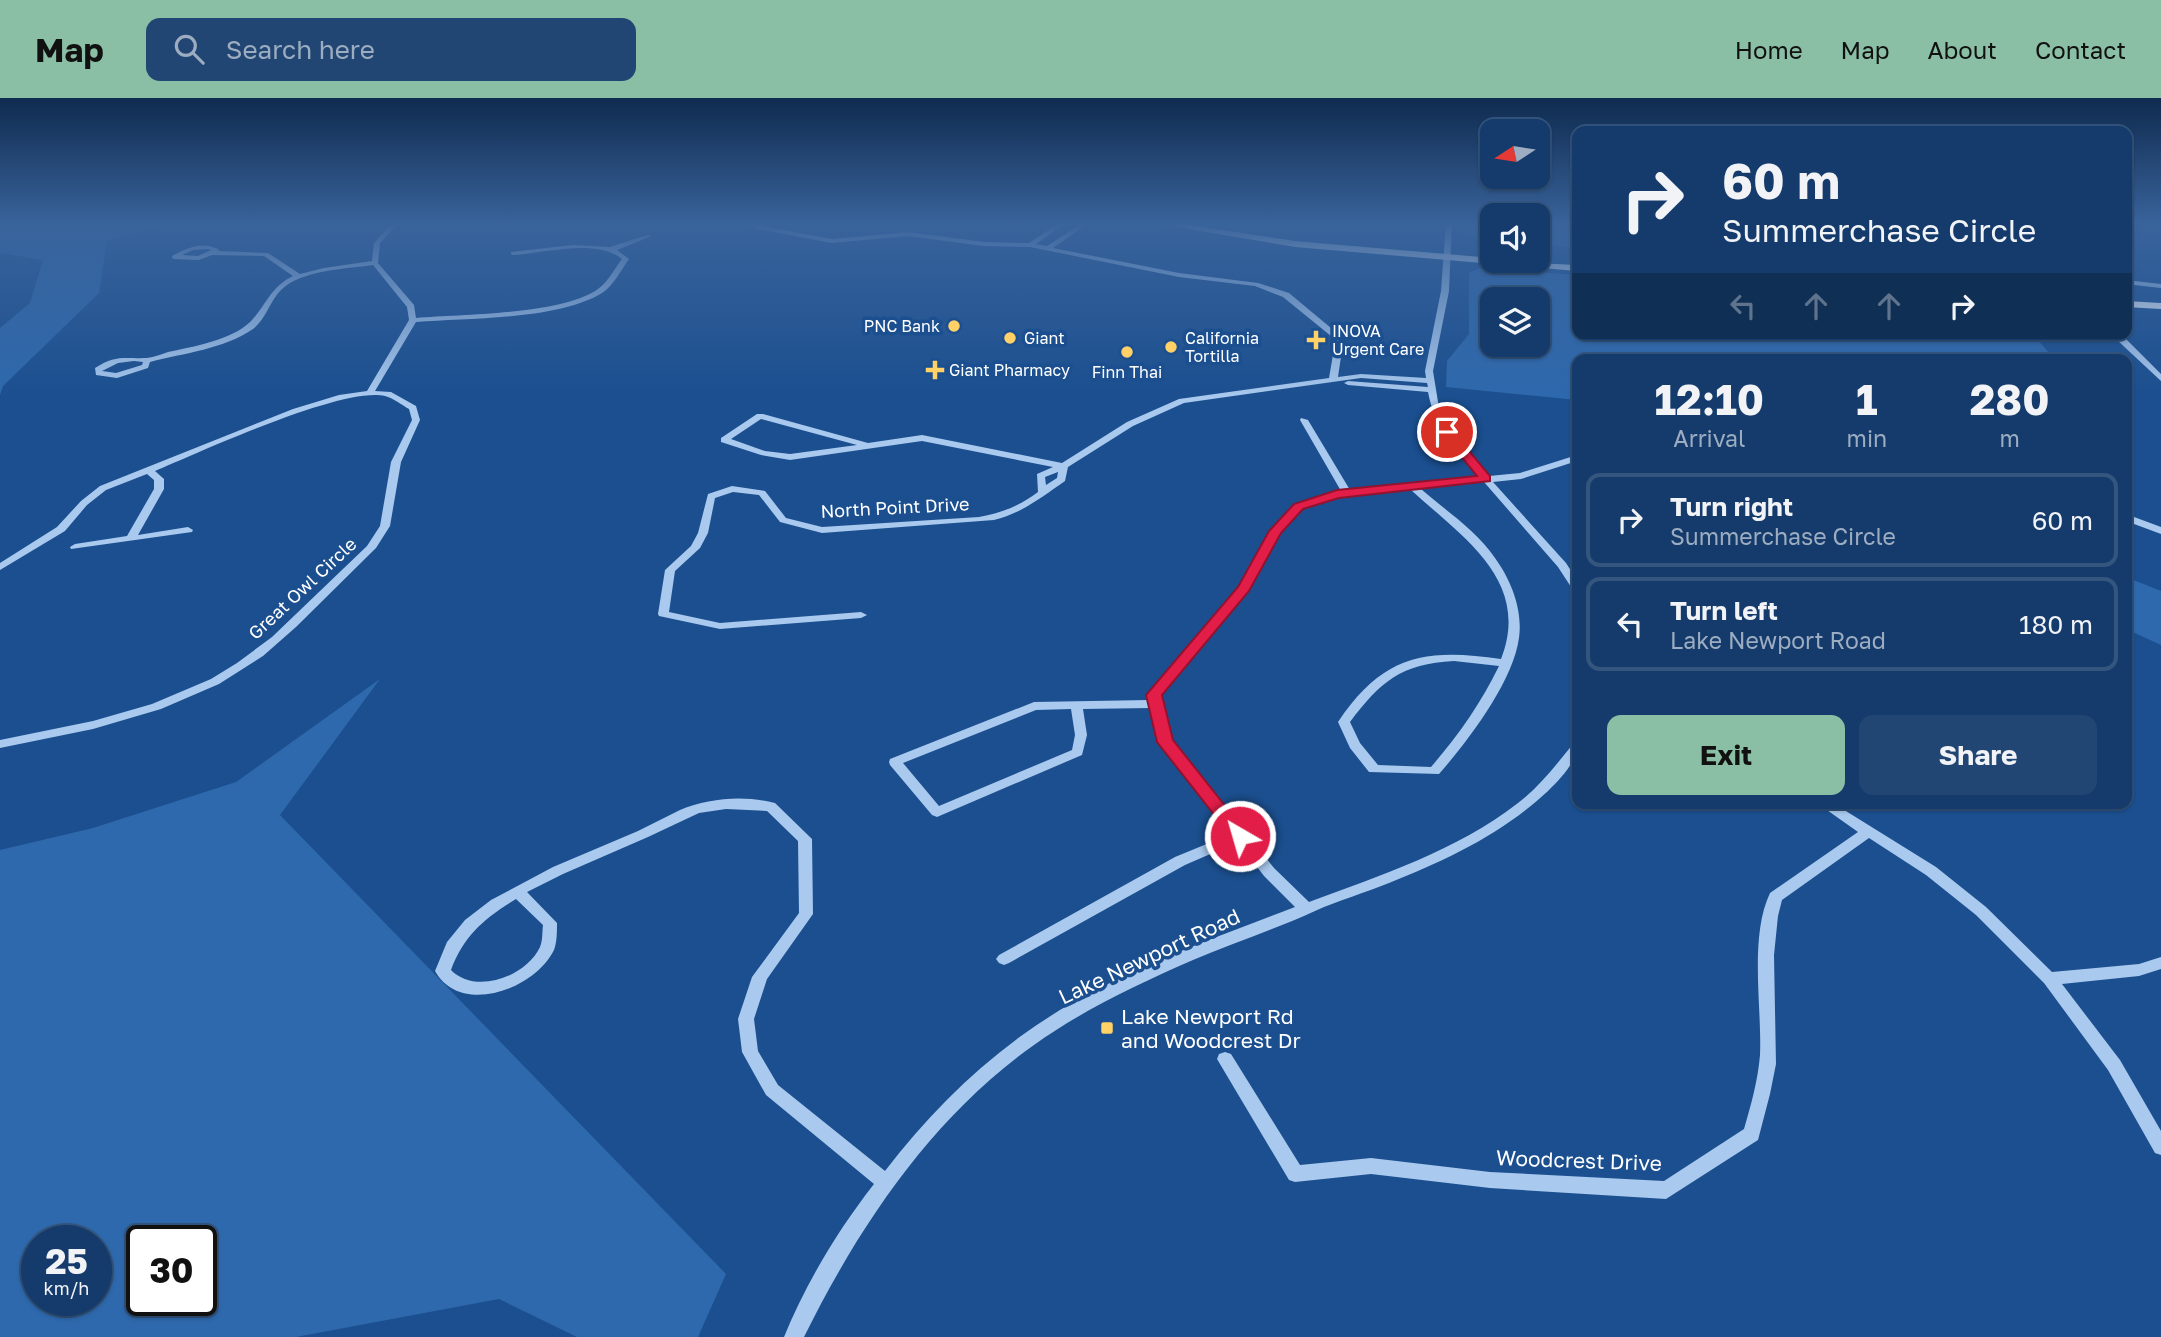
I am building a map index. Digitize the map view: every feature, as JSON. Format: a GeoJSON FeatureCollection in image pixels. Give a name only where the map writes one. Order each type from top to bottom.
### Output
{"type":"FeatureCollection","features":[{"type":"Feature","properties":{"kind":"main road"},"geometry":{"type":"LineString","coordinates":[[2132,304],[2161,306]]}},
{"type":"Feature","properties":{"kind":"main road"},"geometry":{"type":"LineString","coordinates":[[2132,314],[2161,316]]}},
{"type":"Feature","properties":{"kind":"street"},"geometry":{"type":"LineString","coordinates":[[147,360],[145,366],[138,370],[107,376],[99,373],[99,370],[111,363],[133,358],[147,360],[248,328],[277,289],[292,281]]}},
{"type":"Feature","properties":{"kind":"street"},"geometry":{"type":"LineString","coordinates":[[370,393],[413,320],[411,307],[390,281]]}},
{"type":"Feature","properties":{"kind":"street"},"geometry":{"type":"LineString","coordinates":[[413,320],[536,311],[584,300],[602,289],[609,281]]}},
{"type":"Feature","properties":{"kind":"street"},"geometry":{"type":"LineString","coordinates":[[1229,281],[1256,284],[1280,292],[1337,339],[1334,380]]}},
{"type":"Feature","properties":{"kind":"street"},"geometry":{"type":"LineString","coordinates":[[1446,281],[1444,300],[1431,354],[1430,385],[1435,408],[1447,432],[1562,565],[1572,580]]}},
{"type":"Feature","properties":{"kind":"street"},"geometry":{"type":"LineString","coordinates":[[2132,283],[2161,286]]}},
{"type":"Feature","properties":{"kind":"street"},"geometry":{"type":"LineString","coordinates":[[2122,340],[2161,379]]}},
{"type":"Feature","properties":{"kind":"street","name":"North Point Drive"},"geometry":{"type":"LineString","coordinates":[[1043,492],[1040,476],[1063,466],[1130,424],[1182,401],[1334,380],[1430,385]]}},
{"type":"Feature","properties":{"kind":"street","name":"Great Owl Circle"},"geometry":{"type":"LineString","coordinates":[[0,567],[61,529],[84,503],[103,488],[296,411],[370,393],[387,394],[413,408],[415,420],[396,462],[385,526],[371,548],[298,618],[244,664],[210,685],[151,709],[0,744]]}},
{"type":"Feature","properties":{"kind":"street"},"geometry":{"type":"LineString","coordinates":[[864,444],[760,416],[724,440],[764,453],[790,457],[817,455],[864,444],[922,438],[1063,466]]}},
{"type":"Feature","properties":{"kind":"street"},"geometry":{"type":"LineString","coordinates":[[1304,420],[1347,493]]}},
{"type":"Feature","properties":{"kind":"street"},"geometry":{"type":"LineString","coordinates":[[1307,909],[1269,872],[1165,742],[1154,695],[1244,589],[1276,531],[1298,507],[1347,493],[1521,476],[1572,460]]}},
{"type":"Feature","properties":{"kind":"street","name":"North Point Drive"},"geometry":{"type":"LineString","coordinates":[[860,615],[720,626],[663,614],[670,570],[695,548],[703,533],[711,496],[732,489],[762,493],[783,520],[822,530],[999,517],[1028,506],[1062,479],[1063,466]]}},
{"type":"Feature","properties":{"kind":"street"},"geometry":{"type":"LineString","coordinates":[[131,538],[159,489],[159,479],[149,470]]}},
{"type":"Feature","properties":{"kind":"street"},"geometry":{"type":"LineString","coordinates":[[1415,488],[1484,550],[1501,575],[1514,615],[1512,648],[1504,663],[1462,741],[1434,771],[1374,769],[1354,745],[1344,722],[1362,695],[1391,670],[1421,658],[1462,656],[1504,663]]}},
{"type":"Feature","properties":{"kind":"street"},"geometry":{"type":"LineString","coordinates":[[2132,519],[2161,531]]}},
{"type":"Feature","properties":{"kind":"street"},"geometry":{"type":"LineString","coordinates":[[75,547],[188,530]]}},
{"type":"Feature","properties":{"kind":"street"},"geometry":{"type":"LineString","coordinates":[[1076,705],[1081,735],[1078,752],[937,812],[895,762],[1034,706],[1076,705],[1156,704]]}},
{"type":"Feature","properties":{"kind":"street","name":"Lake Newport Road"},"geometry":{"type":"LineString","coordinates":[[794,1337],[853,1228],[886,1183],[942,1116],[995,1067],[1071,1013],[1203,951],[1407,871],[1485,833],[1520,810],[1552,782],[1572,754]]}},
{"type":"Feature","properties":{"kind":"street"},"geometry":{"type":"LineString","coordinates":[[518,892],[550,923],[545,951],[534,964],[503,984],[466,990],[455,985],[443,971],[445,960],[459,938],[482,914],[518,892],[710,805],[770,806],[806,839],[806,914],[760,977],[746,1019],[750,1052],[772,1090],[886,1183]]}},
{"type":"Feature","properties":{"kind":"street"},"geometry":{"type":"LineString","coordinates":[[1834,809],[1931,871],[1981,911],[2049,979],[2114,1065],[2161,1147]]}},
{"type":"Feature","properties":{"kind":"street","name":"Woodcrest Drive"},"geometry":{"type":"LineString","coordinates":[[1224,1059],[1295,1174],[1371,1166],[1490,1180],[1666,1189],[1752,1134],[1768,1056],[1766,973],[1771,910],[1775,897],[1869,831]]}},
{"type":"Feature","properties":{"kind":"street"},"geometry":{"type":"LineString","coordinates":[[1004,959],[1180,861],[1240,836]]}},
{"type":"Feature","properties":{"kind":"street"},"geometry":{"type":"LineString","coordinates":[[2049,979],[2139,970],[2161,963]]}},
{"type":"Feature","properties":{"kind":"shaded area"},"geometry":{"type":"Polygon","coordinates":[[[37,281],[101,281],[99,293],[3,386],[0,395],[0,328],[30,303],[37,281]]]}},
{"type":"Feature","properties":{"kind":"shaded area"},"geometry":{"type":"Polygon","coordinates":[[[1469,281],[1572,281],[1572,340],[2038,340],[2050,354],[1572,354],[1572,400],[1446,387],[1447,361],[1469,334],[1469,281]]]}},
{"type":"Feature","properties":{"kind":"shaded area"},"geometry":{"type":"Polygon","coordinates":[[[2132,579],[2161,591],[2161,645],[2132,632],[2132,579]]]}},
{"type":"Feature","properties":{"kind":"shaded area"},"geometry":{"type":"Polygon","coordinates":[[[380,679],[280,815],[726,1274],[698,1337],[577,1337],[499,1299],[296,1337],[0,1337],[0,850],[93,828],[236,782],[380,679]]]}},
{"type":"Feature","properties":{"kind":"place","name":"PNC Bank"},"geometry":{"type":"Point","coordinates":[954,326]}},
{"type":"Feature","properties":{"kind":"place","name":"Giant"},"geometry":{"type":"Point","coordinates":[1010,338]}},
{"type":"Feature","properties":{"kind":"place","name":"INOVA Urgent Care"},"geometry":{"type":"Point","coordinates":[1316,340]}},
{"type":"Feature","properties":{"kind":"place","name":"California Tortilla"},"geometry":{"type":"Point","coordinates":[1171,347]}},
{"type":"Feature","properties":{"kind":"place","name":"Finn Thai"},"geometry":{"type":"Point","coordinates":[1127,352]}},
{"type":"Feature","properties":{"kind":"place","name":"Giant Pharmacy"},"geometry":{"type":"Point","coordinates":[935,370]}},
{"type":"Feature","properties":{"kind":"place","name":"Lake Newport Rd and Woodcrest Dr"},"geometry":{"type":"Point","coordinates":[1107,1028]}},
{"type":"Feature","properties":{"kind":"route"},"geometry":{"type":"LineString","coordinates":[[1240,836],[1165,742],[1154,695],[1244,589],[1276,531],[1298,507],[1337,494],[1485,479],[1447,432]]}}]}
